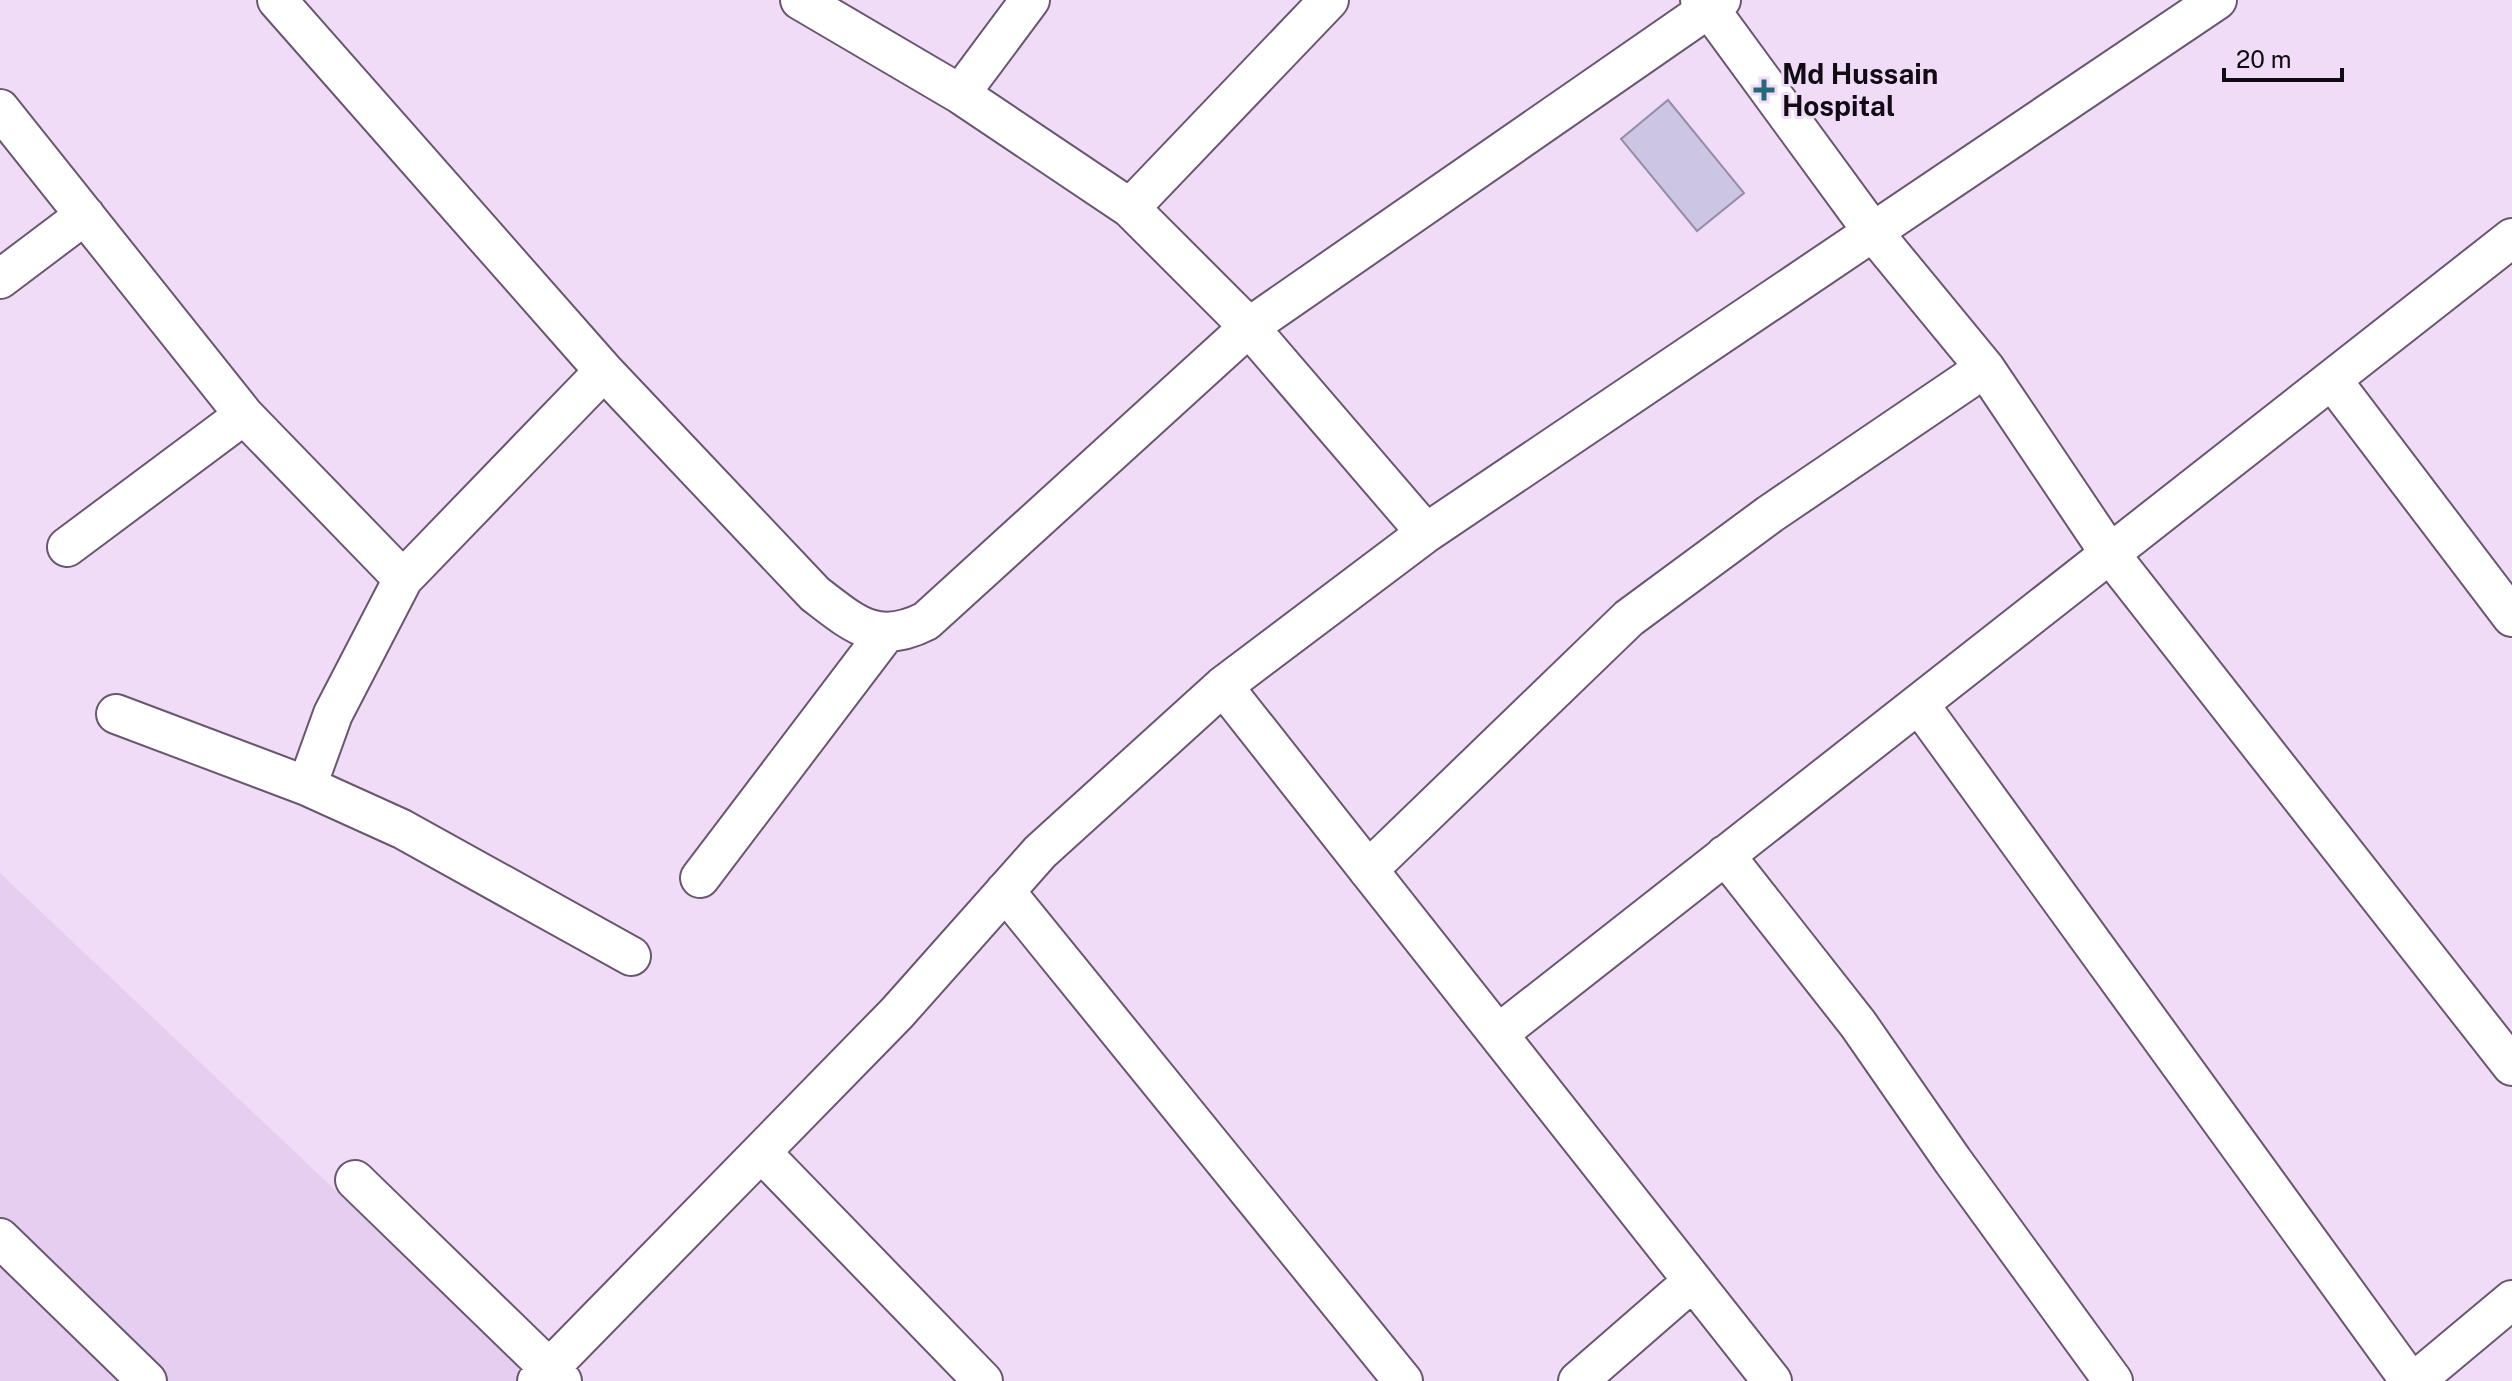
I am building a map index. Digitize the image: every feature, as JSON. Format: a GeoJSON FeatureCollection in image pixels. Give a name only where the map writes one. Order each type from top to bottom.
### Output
{"type":"FeatureCollection","features":[{"type":"Feature","properties":{"kind":"street"},"geometry":{"type":"LineString","coordinates":[[277,0],[604,371],[815,594],[856,625],[885,634],[907,631],[926,621],[1249,327],[1710,3],[1873,232],[1985,368],[2110,554],[2512,1066]]}},
{"type":"Feature","properties":{"kind":"street"},"geometry":{"type":"LineString","coordinates":[[800,0],[960,94],[1130,208],[1249,327],[1426,533]]}},
{"type":"Feature","properties":{"kind":"street"},"geometry":{"type":"LineString","coordinates":[[960,94],[1030,0]]}},
{"type":"Feature","properties":{"kind":"street"},"geometry":{"type":"LineString","coordinates":[[1130,208],[1329,0]]}},
{"type":"Feature","properties":{"kind":"street"},"geometry":{"type":"LineString","coordinates":[[355,1180],[550,1377],[761,1152],[897,1013],[1040,852],[1223,686],[1426,533],[2217,0]]}},
{"type":"Feature","properties":{"kind":"street"},"geometry":{"type":"LineString","coordinates":[[0,109],[244,415],[403,579]]}},
{"type":"Feature","properties":{"kind":"street"},"geometry":{"type":"LineString","coordinates":[[0,279],[85,215]]}},
{"type":"Feature","properties":{"kind":"street"},"geometry":{"type":"LineString","coordinates":[[1498,1034],[2512,238]]}},
{"type":"Feature","properties":{"kind":"street"},"geometry":{"type":"LineString","coordinates":[[1368,870],[1629,618],[1770,514],[1985,368]]}},
{"type":"Feature","properties":{"kind":"street"},"geometry":{"type":"LineString","coordinates":[[307,786],[333,714],[403,579],[604,371]]}},
{"type":"Feature","properties":{"kind":"street"},"geometry":{"type":"LineString","coordinates":[[2332,380],[2500,578],[2512,617]]}},
{"type":"Feature","properties":{"kind":"street"},"geometry":{"type":"LineString","coordinates":[[67,547],[244,415]]}},
{"type":"Feature","properties":{"kind":"street"},"geometry":{"type":"LineString","coordinates":[[700,878],[885,634]]}},
{"type":"Feature","properties":{"kind":"street"},"geometry":{"type":"LineString","coordinates":[[1223,686],[1772,1381]]}},
{"type":"Feature","properties":{"kind":"street"},"geometry":{"type":"LineString","coordinates":[[1919,704],[2412,1381],[2512,1300]]}},
{"type":"Feature","properties":{"kind":"street"},"geometry":{"type":"LineString","coordinates":[[116,714],[307,786],[402,829],[631,956]]}},
{"type":"Feature","properties":{"kind":"street"},"geometry":{"type":"LineString","coordinates":[[1725,855],[1858,1024],[2113,1381]]}},
{"type":"Feature","properties":{"kind":"street"},"geometry":{"type":"LineString","coordinates":[[1005,891],[1403,1381]]}},
{"type":"Feature","properties":{"kind":"street"},"geometry":{"type":"LineString","coordinates":[[761,1152],[983,1381]]}},
{"type":"Feature","properties":{"kind":"street"},"geometry":{"type":"LineString","coordinates":[[0,1238],[147,1381]]}},
{"type":"Feature","properties":{"kind":"street"},"geometry":{"type":"LineString","coordinates":[[1578,1381],[1693,1281]]}},
{"type":"Feature","properties":{"kind":"shaded area"},"geometry":{"type":"Polygon","coordinates":[[[0,873],[537,1381],[0,1381],[0,873]]]}},
{"type":"Feature","properties":{"kind":"building"},"geometry":{"type":"Polygon","coordinates":[[[1668,100],[1744,193],[1697,231],[1621,139],[1668,100]]]}},
{"type":"Feature","properties":{"kind":"place","name":"Md Hussain Hospital"},"geometry":{"type":"Point","coordinates":[1764,90]}}]}
